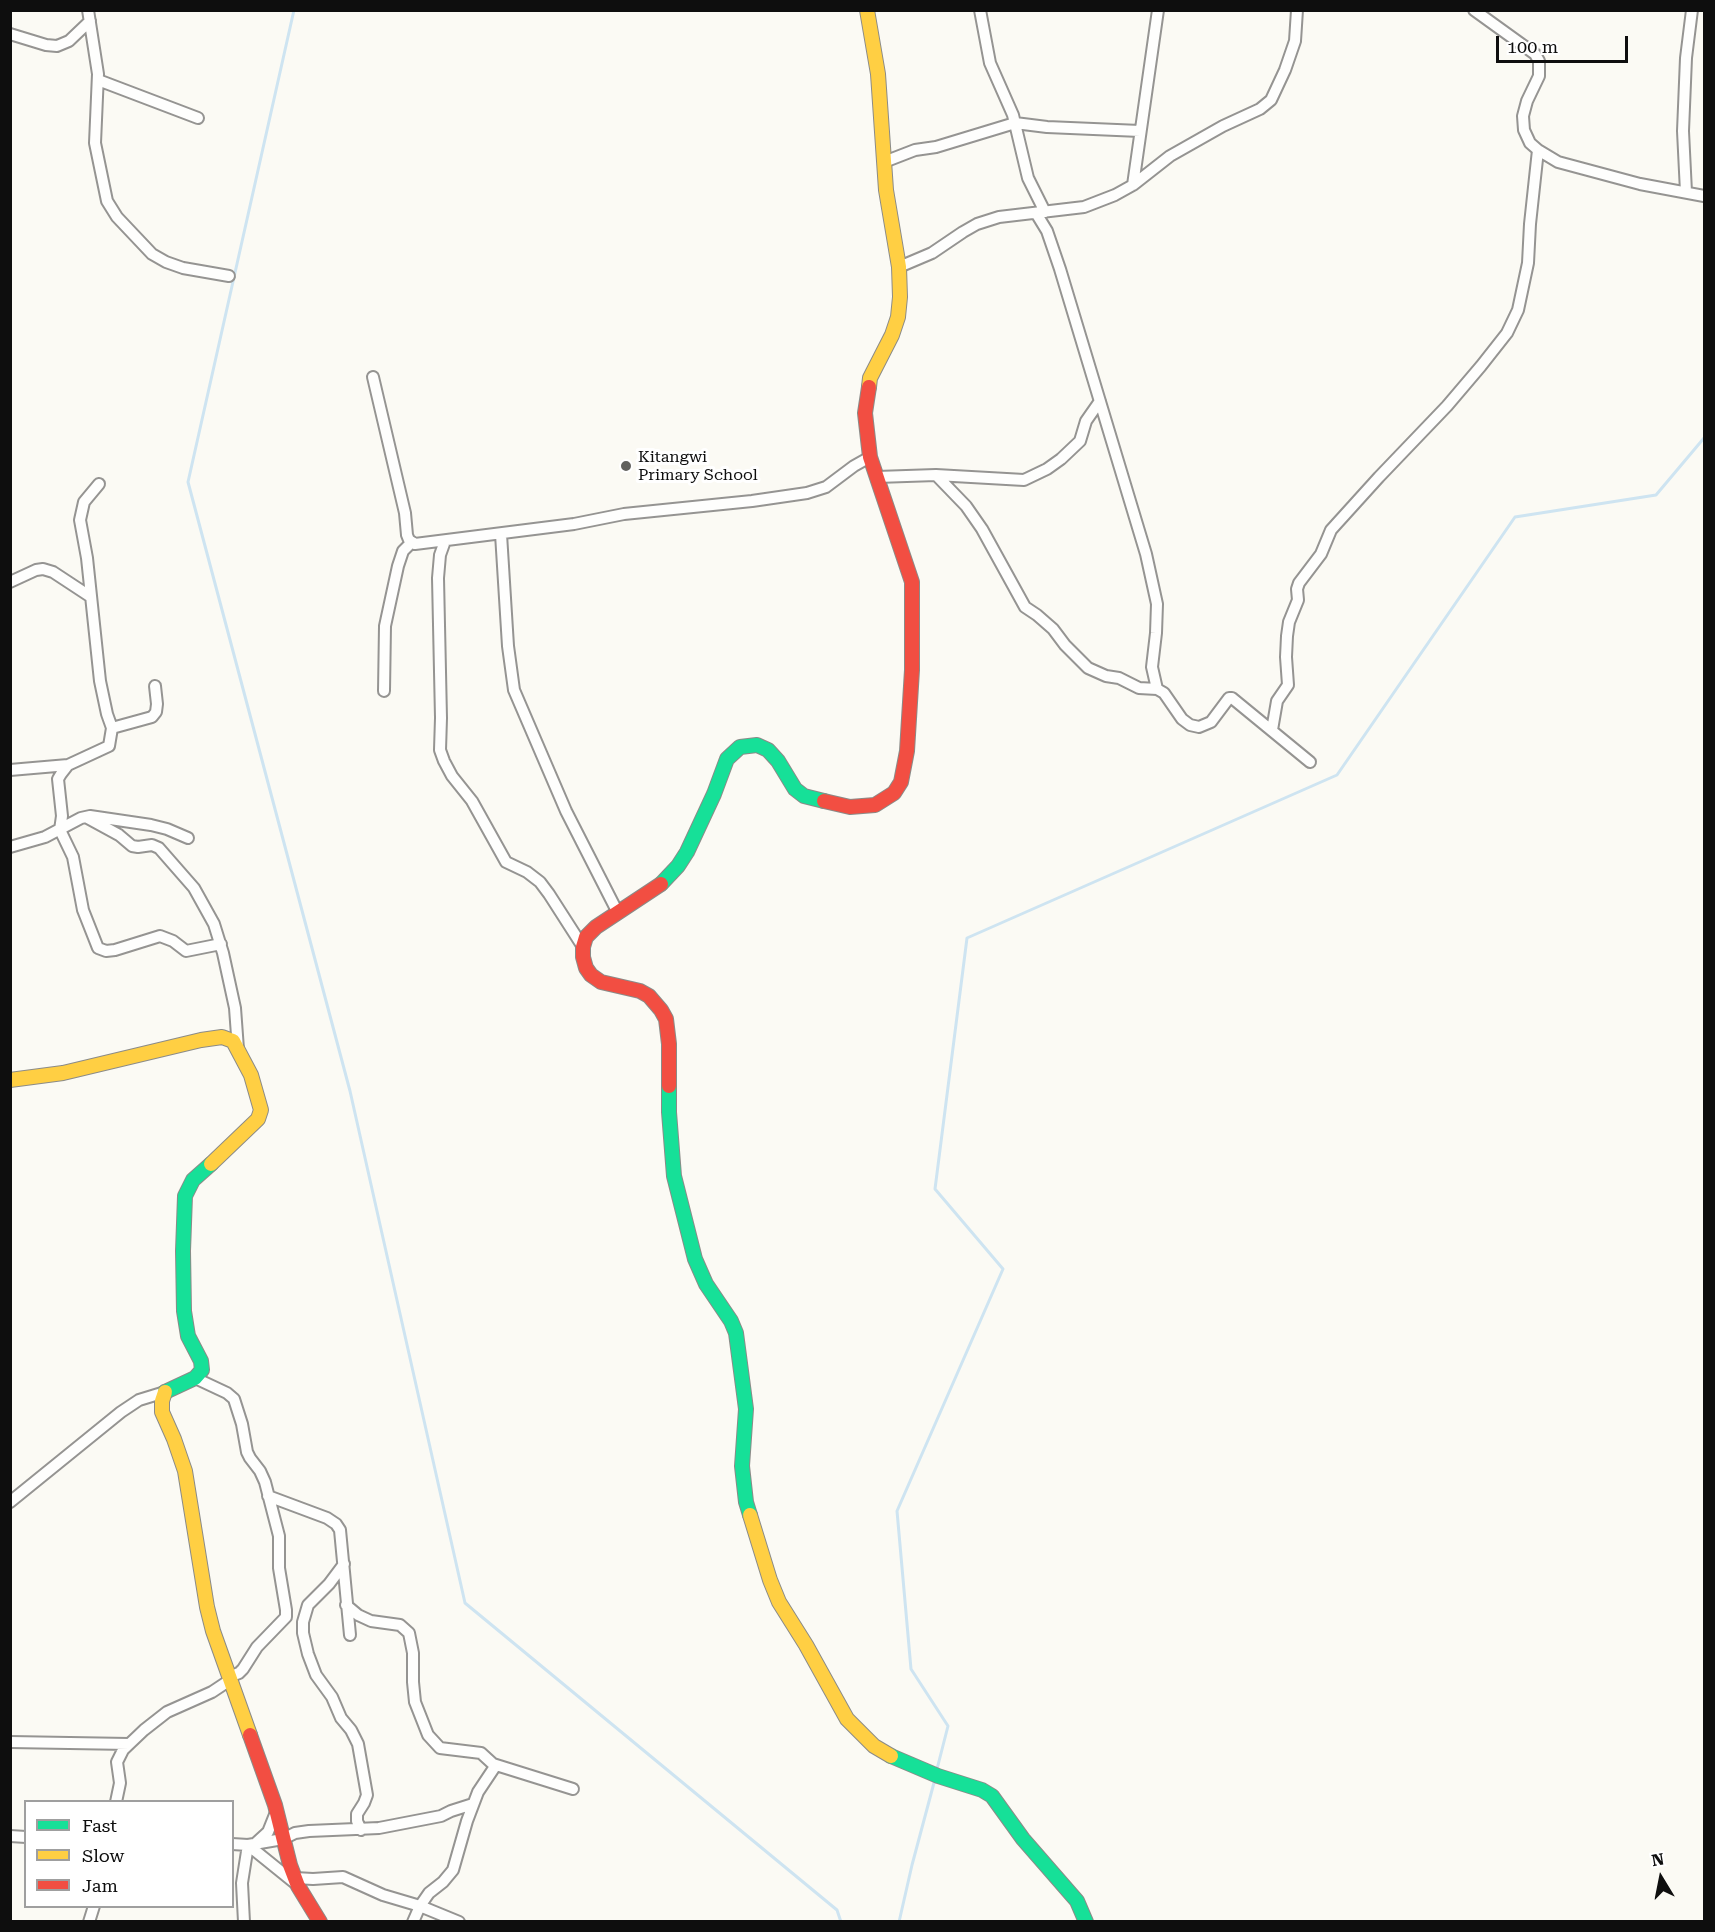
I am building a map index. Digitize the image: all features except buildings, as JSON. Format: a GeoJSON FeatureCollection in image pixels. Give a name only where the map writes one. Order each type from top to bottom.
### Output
{"type":"FeatureCollection","features":[{"type":"Feature","properties":{"kind":"street"},"geometry":{"type":"LineString","coordinates":[[867,10],[878,74],[886,190],[899,267],[898,317],[892,335],[870,378],[865,413],[870,457],[912,582],[912,670],[908,740],[901,782],[894,793],[874,805],[850,807],[817,800],[804,796],[795,789],[778,761],[768,750],[757,745],[740,747],[727,759],[714,794],[678,866],[663,883],[596,927],[586,937],[583,957],[591,975],[601,982],[640,991],[649,996],[666,1019],[669,1044],[669,1122],[674,1176],[695,1259],[706,1284],[731,1321],[736,1333],[746,1409],[742,1466],[746,1502],[770,1581],[779,1602],[847,1719],[854,1727],[874,1746],[893,1758],[982,1790],[992,1796],[1023,1839],[1077,1901],[1086,1922]]}},
{"type":"Feature","properties":{"kind":"street"},"geometry":{"type":"LineString","coordinates":[[980,10],[990,63],[1015,123],[1029,178],[1060,269],[1130,497],[1153,583],[1157,620],[1152,667],[1157,689]]}},
{"type":"Feature","properties":{"kind":"street"},"geometry":{"type":"LineString","coordinates":[[1132,185],[1158,10]]}},
{"type":"Feature","properties":{"kind":"street"},"geometry":{"type":"LineString","coordinates":[[899,267],[932,253],[977,224],[999,217],[1084,207],[1115,195],[1170,156],[1223,126],[1260,109],[1271,100],[1285,70],[1294,41],[1297,10]]}},
{"type":"Feature","properties":{"kind":"street"},"geometry":{"type":"LineString","coordinates":[[1474,10],[1529,49],[1539,61],[1539,76],[1527,101],[1523,116],[1524,130],[1530,143],[1538,150],[1558,162],[1640,184],[1704,196]]}},
{"type":"Feature","properties":{"kind":"street"},"geometry":{"type":"LineString","coordinates":[[1686,192],[1683,131],[1686,58],[1692,10]]}},
{"type":"Feature","properties":{"kind":"street"},"geometry":{"type":"LineString","coordinates":[[10,34],[57,46],[69,41],[89,16]]}},
{"type":"Feature","properties":{"kind":"street"},"geometry":{"type":"LineString","coordinates":[[89,16],[97,56],[95,143],[107,201],[117,217],[152,254],[183,268],[229,276]]}},
{"type":"Feature","properties":{"kind":"street"},"geometry":{"type":"LineString","coordinates":[[98,80],[198,118]]}},
{"type":"Feature","properties":{"kind":"street"},"geometry":{"type":"LineString","coordinates":[[884,162],[915,150],[936,147],[1015,123],[1047,127],[1140,131]]}},
{"type":"Feature","properties":{"kind":"street"},"geometry":{"type":"LineString","coordinates":[[1272,730],[1277,701],[1288,685],[1287,636],[1289,622],[1298,600],[1299,582],[1322,554],[1331,530],[1447,406],[1481,366],[1506,333],[1518,310],[1528,263],[1538,150]]}},
{"type":"Feature","properties":{"kind":"street"},"geometry":{"type":"LineString","coordinates":[[373,377],[405,513],[407,535],[411,543]]}},
{"type":"Feature","properties":{"kind":"street"},"geometry":{"type":"LineString","coordinates":[[877,477],[936,475],[1024,480],[1033,477],[1061,459],[1080,441],[1086,421],[1100,401]]}},
{"type":"Feature","properties":{"kind":"street"},"geometry":{"type":"LineString","coordinates":[[411,543],[501,534],[574,524],[624,514],[807,493],[826,487],[870,457]]}},
{"type":"Feature","properties":{"kind":"street"},"geometry":{"type":"LineString","coordinates":[[936,475],[966,506],[982,529],[1024,607],[1053,629],[1088,668],[1106,676],[1119,678],[1139,688],[1157,689],[1164,693],[1182,719],[1190,725],[1199,727],[1211,722],[1229,698],[1232,698],[1310,762]]}},
{"type":"Feature","properties":{"kind":"street"},"geometry":{"type":"LineString","coordinates":[[10,770],[68,765],[109,746],[112,728],[100,681],[80,520],[84,502],[99,484]]}},
{"type":"Feature","properties":{"kind":"street"},"geometry":{"type":"LineString","coordinates":[[501,534],[508,646],[514,690],[566,811],[618,913]]}},
{"type":"Feature","properties":{"kind":"street"},"geometry":{"type":"LineString","coordinates":[[445,541],[440,555],[438,578],[440,750],[452,776],[472,801],[506,862],[527,872],[540,882],[583,947]]}},
{"type":"Feature","properties":{"kind":"street"},"geometry":{"type":"LineString","coordinates":[[384,691],[384,626],[398,566],[404,551],[411,543]]}},
{"type":"Feature","properties":{"kind":"street"},"geometry":{"type":"LineString","coordinates":[[10,582],[43,569],[53,572],[91,597]]}},
{"type":"Feature","properties":{"kind":"street"},"geometry":{"type":"LineString","coordinates":[[112,728],[152,717],[157,705],[155,686]]}},
{"type":"Feature","properties":{"kind":"street"},"geometry":{"type":"LineString","coordinates":[[68,765],[58,779],[62,816],[60,830],[73,857],[76,885],[98,948],[106,951],[115,950],[160,936],[186,951],[221,944]]}},
{"type":"Feature","properties":{"kind":"street"},"geometry":{"type":"LineString","coordinates":[[10,847],[45,837],[90,816],[151,825],[188,838]]}},
{"type":"Feature","properties":{"kind":"street"},"geometry":{"type":"LineString","coordinates":[[86,817],[119,834],[132,846],[152,844],[159,848],[194,888],[214,924],[221,944],[235,1008],[238,1049]]}},
{"type":"Feature","properties":{"kind":"street"},"geometry":{"type":"LineString","coordinates":[[10,1080],[63,1073],[213,1038],[228,1038],[238,1049],[250,1075],[260,1114],[258,1119],[193,1180],[186,1196],[183,1280],[185,1324],[202,1366],[201,1372],[195,1378],[165,1392],[139,1400],[121,1412],[10,1502]]}},
{"type":"Feature","properties":{"kind":"street"},"geometry":{"type":"LineString","coordinates":[[116,1800],[120,1784],[117,1762],[123,1750],[166,1712],[212,1692],[239,1673],[257,1647],[286,1617],[279,1568],[279,1536],[260,1471],[247,1452],[242,1424],[234,1399],[227,1393],[195,1378]]}},
{"type":"Feature","properties":{"kind":"street"},"geometry":{"type":"LineString","coordinates":[[165,1392],[162,1412],[185,1471],[207,1607],[220,1653],[277,1811],[296,1882],[320,1922]]}},
{"type":"Feature","properties":{"kind":"street"},"geometry":{"type":"LineString","coordinates":[[268,1497],[309,1510],[336,1524],[340,1530],[350,1635]]}},
{"type":"Feature","properties":{"kind":"street"},"geometry":{"type":"LineString","coordinates":[[344,1564],[329,1584],[308,1605],[303,1622],[303,1634],[316,1674],[332,1697],[341,1718],[351,1730],[358,1744],[367,1795],[357,1814],[361,1830]]}},
{"type":"Feature","properties":{"kind":"street"},"geometry":{"type":"LineString","coordinates":[[346,1605],[358,1615],[371,1621],[400,1625],[409,1633],[413,1653],[415,1702],[428,1735],[440,1748],[481,1753],[496,1765],[573,1790]]}},
{"type":"Feature","properties":{"kind":"street"},"geometry":{"type":"LineString","coordinates":[[10,1742],[129,1744]]}},
{"type":"Feature","properties":{"kind":"street"},"geometry":{"type":"LineString","coordinates":[[413,1922],[429,1893],[453,1870],[473,1804],[496,1765]]}},
{"type":"Feature","properties":{"kind":"street"},"geometry":{"type":"LineString","coordinates":[[234,1844],[252,1844],[283,1839],[295,1833],[309,1831],[379,1828],[426,1819],[473,1804]]}},
{"type":"Feature","properties":{"kind":"street"},"geometry":{"type":"LineString","coordinates":[[244,1922],[242,1883],[252,1844],[268,1832],[277,1811]]}},
{"type":"Feature","properties":{"kind":"street"},"geometry":{"type":"LineString","coordinates":[[252,1844],[296,1882],[343,1877],[383,1895],[420,1906],[459,1922]]}},
{"type":"Feature","properties":{"kind":"waterway"},"geometry":{"type":"LineString","coordinates":[[294,10],[188,482],[350,1091],[465,1603],[837,1910],[841,1922]]}},
{"type":"Feature","properties":{"kind":"waterway"},"geometry":{"type":"LineString","coordinates":[[937,1769],[948,1726],[911,1669],[897,1511],[1003,1269],[935,1189],[967,938],[1337,775],[1515,517],[1656,495],[1704,438]]}},
{"type":"Feature","properties":{"kind":"waterway"},"geometry":{"type":"LineString","coordinates":[[899,1922],[935,1779]]}},
{"type":"Feature","properties":{"kind":"traffic: fast"},"geometry":{"type":"LineString","coordinates":[[661,884],[678,866],[687,852],[714,794],[727,759],[740,747],[757,745],[768,750],[778,761],[795,789],[804,796],[824,801]]}},
{"type":"Feature","properties":{"kind":"traffic: fast"},"geometry":{"type":"LineString","coordinates":[[669,1086],[674,1176],[695,1259],[706,1284],[731,1321],[736,1333],[746,1409],[742,1466],[746,1502],[750,1515]]}},
{"type":"Feature","properties":{"kind":"traffic: fast"},"geometry":{"type":"LineString","coordinates":[[165,1392],[195,1378],[202,1370],[201,1361],[188,1336],[184,1311],[185,1196],[193,1180],[211,1164]]}},
{"type":"Feature","properties":{"kind":"traffic: fast"},"geometry":{"type":"LineString","coordinates":[[891,1756],[938,1776],[982,1790],[992,1796],[1023,1839],[1077,1901],[1086,1922]]}},
{"type":"Feature","properties":{"kind":"traffic: slow"},"geometry":{"type":"LineString","coordinates":[[867,10],[878,74],[886,190],[899,267],[900,297],[898,317],[892,335],[870,378],[869,387]]}},
{"type":"Feature","properties":{"kind":"traffic: slow"},"geometry":{"type":"LineString","coordinates":[[10,1080],[63,1073],[201,1040],[222,1037],[233,1041],[251,1075],[261,1110],[258,1119],[211,1164]]}},
{"type":"Feature","properties":{"kind":"traffic: slow"},"geometry":{"type":"LineString","coordinates":[[165,1392],[162,1412],[185,1471],[207,1607],[213,1631],[250,1735]]}},
{"type":"Feature","properties":{"kind":"traffic: slow"},"geometry":{"type":"LineString","coordinates":[[750,1515],[779,1602],[847,1719],[874,1746],[891,1756]]}},
{"type":"Feature","properties":{"kind":"traffic: jam"},"geometry":{"type":"LineString","coordinates":[[824,801],[850,807],[875,805],[894,793],[901,782],[907,751],[912,670],[912,582],[870,457],[865,413],[869,387]]}},
{"type":"Feature","properties":{"kind":"traffic: jam"},"geometry":{"type":"LineString","coordinates":[[661,884],[596,927],[586,937],[583,957],[591,975],[601,982],[640,991],[649,996],[661,1010],[666,1019],[669,1044],[669,1086]]}},
{"type":"Feature","properties":{"kind":"traffic: jam"},"geometry":{"type":"LineString","coordinates":[[250,1735],[275,1805],[290,1865],[298,1886],[320,1922]]}},
{"type":"Feature","properties":{"kind":"place","name":"Kitangwi Primary School"},"geometry":{"type":"Point","coordinates":[626,466]}}]}
